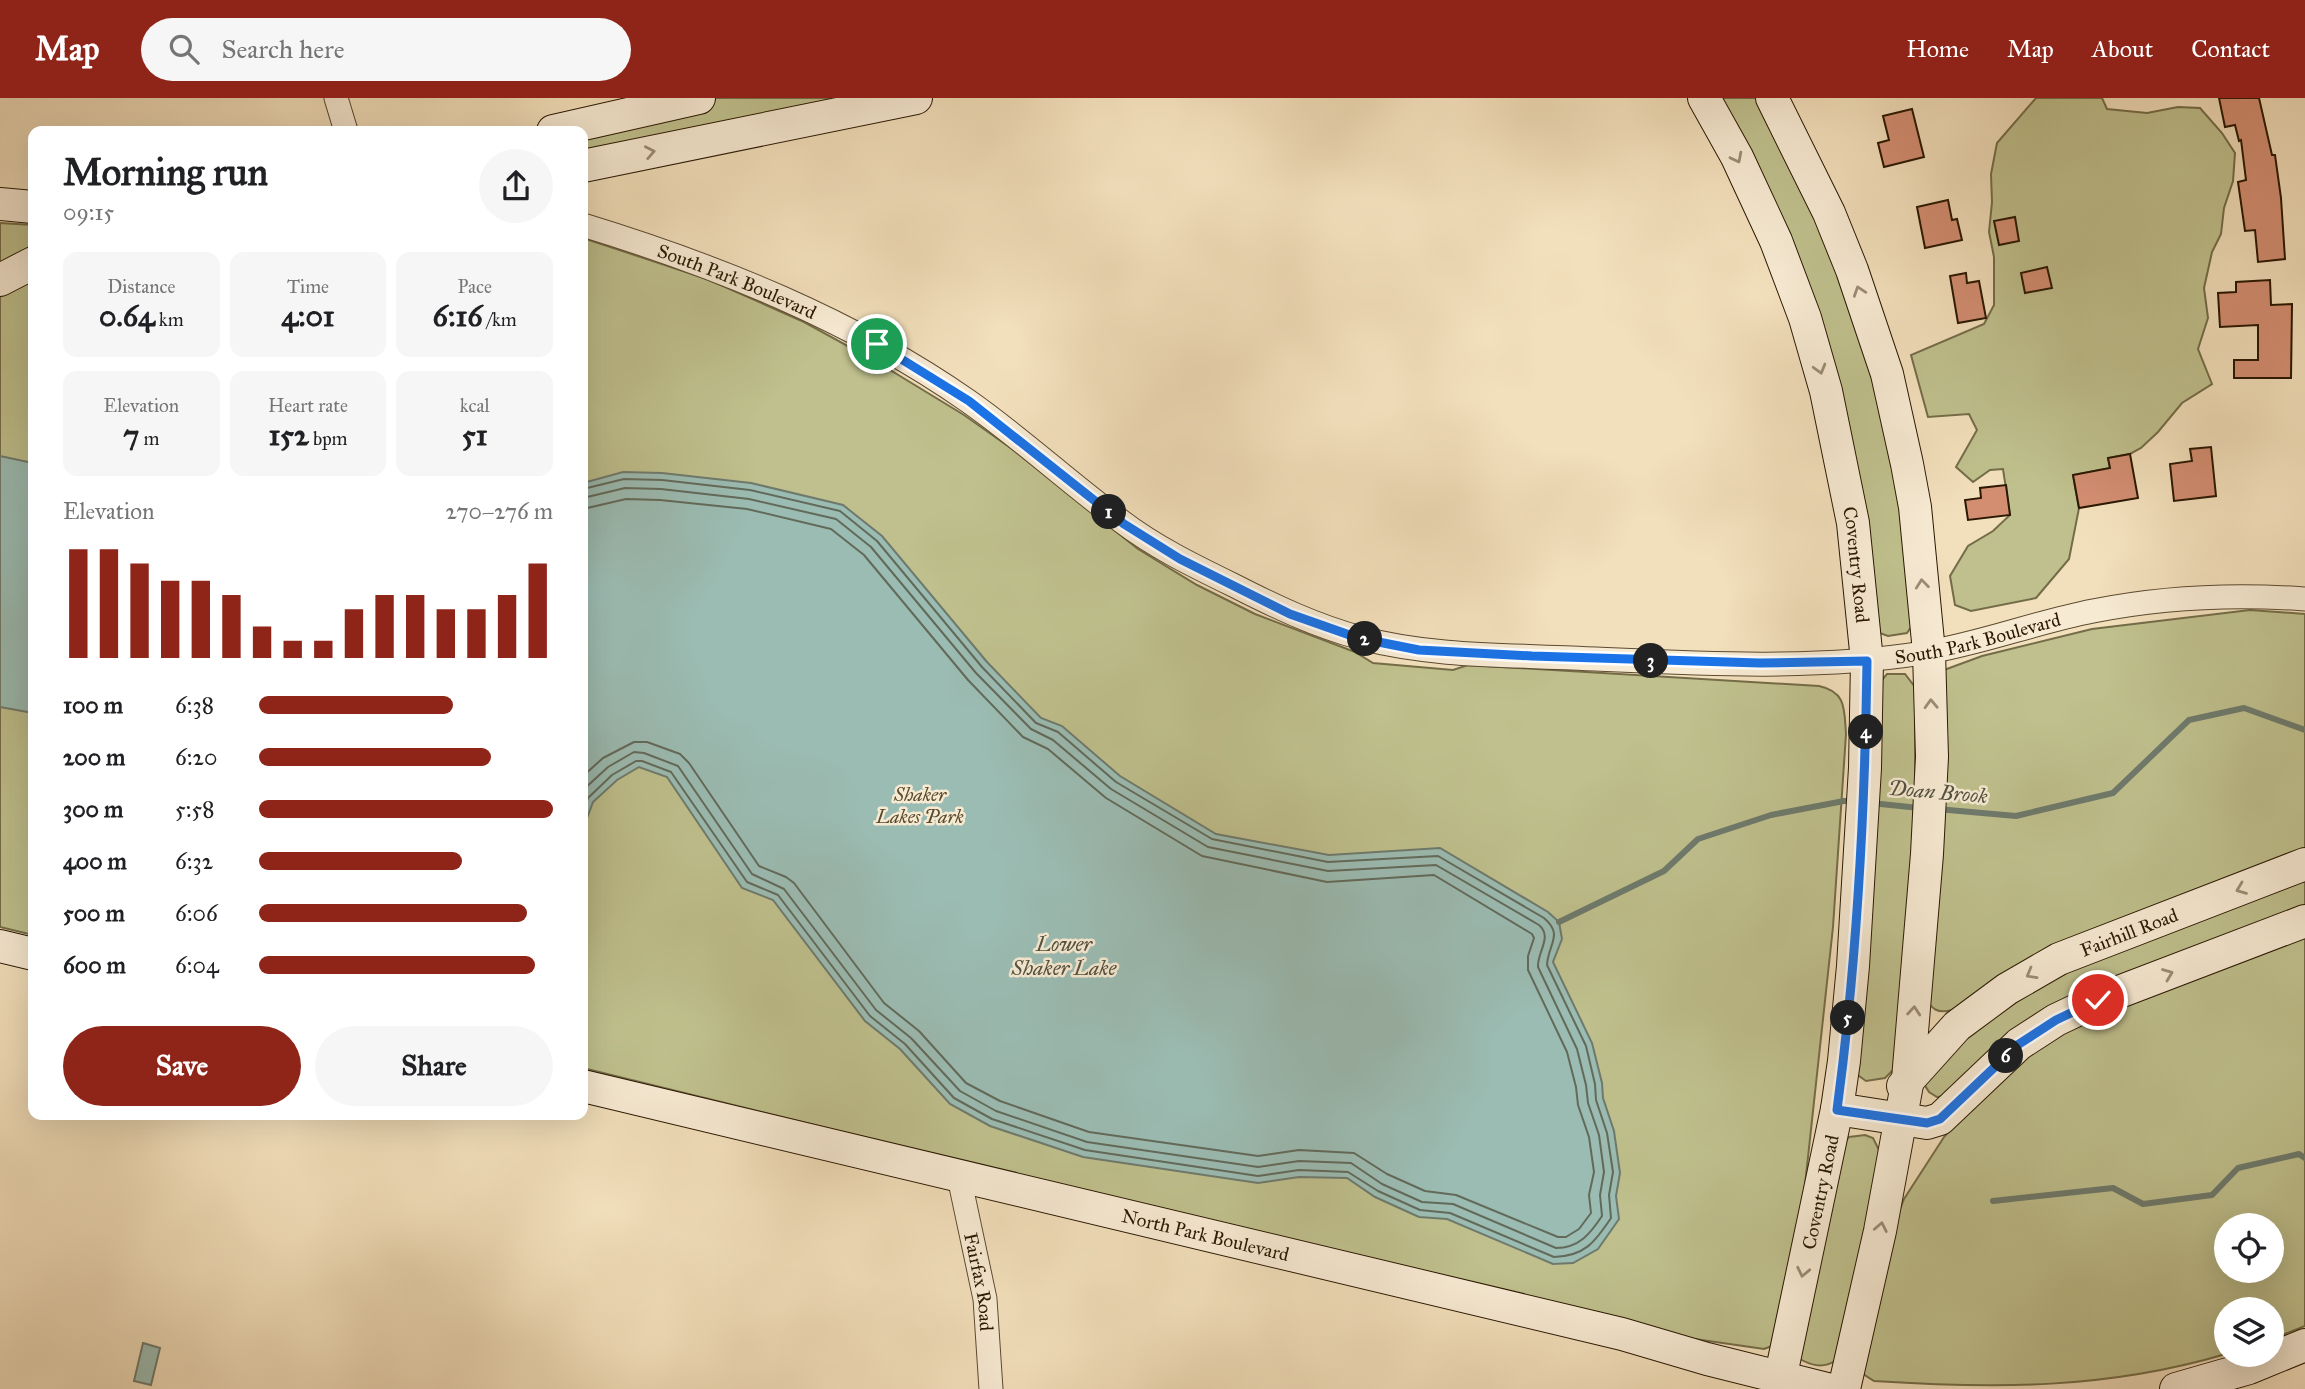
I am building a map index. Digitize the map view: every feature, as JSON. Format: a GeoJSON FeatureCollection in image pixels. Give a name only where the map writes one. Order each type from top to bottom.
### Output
{"type":"FeatureCollection","features":[{"type":"Feature","properties":{"kind":"street"},"geometry":{"type":"LineString","coordinates":[[336,98],[344,126]]}},
{"type":"Feature","properties":{"kind":"street"},"geometry":{"type":"LineString","coordinates":[[577,126],[699,98]]}},
{"type":"Feature","properties":{"kind":"street"},"geometry":{"type":"LineString","coordinates":[[588,164],[916,98]]}},
{"type":"Feature","properties":{"kind":"street","name":"Coventry Road"},"geometry":{"type":"LineString","coordinates":[[1704,98],[1737,157],[1776,242],[1805,318],[1826,391],[1853,523],[1867,661],[1866,768],[1853,966],[1837,1110],[1779,1384]]}},
{"type":"Feature","properties":{"kind":"street"},"geometry":{"type":"LineString","coordinates":[[1772,98],[1829,213],[1852,270],[1887,374],[1914,507],[1929,652],[1932,757],[1927,854],[1908,1079],[1893,1118],[1880,1231],[1844,1389]]}},
{"type":"Feature","properties":{"kind":"street"},"geometry":{"type":"LineString","coordinates":[[0,204],[28,207]]}},
{"type":"Feature","properties":{"kind":"street","name":"South Park Boulevard"},"geometry":{"type":"LineString","coordinates":[[588,227],[635,241],[762,289],[877,344],[969,401],[1124,524],[1180,559],[1290,614],[1358,638],[1419,650],[1558,657],[1760,663],[1867,661],[1929,652],[2091,611],[2155,601],[2219,597],[2305,599]]}},
{"type":"Feature","properties":{"kind":"street"},"geometry":{"type":"LineString","coordinates":[[0,280],[28,266]]}},
{"type":"Feature","properties":{"kind":"street","name":"Fairhill Road"},"geometry":{"type":"LineString","coordinates":[[1908,1079],[1957,1026],[2031,973],[2059,959],[2305,864]]}},
{"type":"Feature","properties":{"kind":"street"},"geometry":{"type":"LineString","coordinates":[[1837,1110],[1927,1123],[1940,1119],[2019,1044],[2056,1020],[2098,1000],[2305,921]]}},
{"type":"Feature","properties":{"kind":"street"},"geometry":{"type":"LineString","coordinates":[[0,946],[28,953]]}},
{"type":"Feature","properties":{"kind":"street","name":"North Park Boulevard"},"geometry":{"type":"LineString","coordinates":[[588,1087],[1622,1334],[1779,1384],[1827,1389]]}},
{"type":"Feature","properties":{"kind":"street","name":"Fairfax Road"},"geometry":{"type":"LineString","coordinates":[[959,1177],[985,1299],[991,1389]]}},
{"type":"Feature","properties":{"kind":"street"},"geometry":{"type":"LineString","coordinates":[[2176,1389],[2249,1368],[2305,1345]]}},
{"type":"Feature","properties":{"kind":"green space"},"geometry":{"type":"Polygon","coordinates":[[[699,98],[916,98],[588,165],[588,130],[699,98]]]}},
{"type":"Feature","properties":{"kind":"green space"},"geometry":{"type":"Polygon","coordinates":[[[1713,98],[1762,98],[1814,207],[1868,357],[1901,507],[1913,624],[1907,633],[1888,636],[1877,632],[1865,533],[1713,98]]]}},
{"type":"Feature","properties":{"kind":"green space"},"geometry":{"type":"Polygon","coordinates":[[[2036,98],[2102,98],[2107,109],[2147,113],[2178,107],[2200,108],[2235,153],[2233,181],[2224,208],[2221,234],[2212,252],[2204,288],[2208,318],[2198,349],[2212,384],[2182,403],[2141,448],[2130,454],[2108,458],[2110,468],[2073,475],[2079,508],[2069,559],[2036,598],[1971,611],[1955,605],[1950,576],[1968,546],[1993,531],[2010,515],[2003,469],[1990,470],[1973,482],[1956,467],[1977,430],[1969,414],[1928,417],[1911,355],[1984,324],[1994,305],[1994,257],[1989,232],[1991,174],[1997,143],[2036,98]]]}},
{"type":"Feature","properties":{"kind":"green space"},"geometry":{"type":"Polygon","coordinates":[[[0,223],[28,225],[28,934],[0,927],[0,223]]]}},
{"type":"Feature","properties":{"kind":"green space","name":"Shaker Lakes Park"},"geometry":{"type":"Polygon","coordinates":[[[588,240],[707,279],[804,322],[877,362],[964,415],[1012,449],[1138,549],[1197,585],[1255,614],[1355,652],[1373,663],[1453,670],[1468,665],[1819,686],[1839,697],[1845,717],[1846,734],[1833,927],[1803,1203],[1772,1346],[1764,1349],[1674,1336],[588,1069],[588,240]]]}},
{"type":"Feature","properties":{"kind":"green space"},"geometry":{"type":"Polygon","coordinates":[[[2250,610],[2305,614],[2305,853],[1952,1010],[1939,1011],[1932,1007],[1924,997],[1944,670],[1982,656],[2092,629],[2250,610]]]}},
{"type":"Feature","properties":{"kind":"green space"},"geometry":{"type":"Polygon","coordinates":[[[1887,674],[1905,674],[1915,687],[1915,825],[1896,1067],[1885,1078],[1866,1081],[1855,1073],[1875,688],[1887,674]]]}},
{"type":"Feature","properties":{"kind":"green space"},"geometry":{"type":"Polygon","coordinates":[[[2305,873],[2305,910],[2076,998],[1946,1096],[1937,1097],[1929,1092],[1924,1084],[1927,1072],[2008,997],[2305,873]]]}},
{"type":"Feature","properties":{"kind":"green space"},"geometry":{"type":"Polygon","coordinates":[[[2305,932],[2305,1326],[2284,1334],[2284,1297],[2214,1297],[2214,1357],[2182,1366],[2095,1380],[2008,1385],[1874,1381],[1860,1372],[1894,1225],[1904,1199],[1944,1137],[1979,1096],[2013,1063],[2075,1022],[2305,932]]]}},
{"type":"Feature","properties":{"kind":"green space"},"geometry":{"type":"Polygon","coordinates":[[[1865,1135],[1873,1138],[1879,1150],[1880,1162],[1835,1361],[1825,1365],[1812,1364],[1798,1358],[1839,1150],[1849,1137],[1865,1135]]]}},
{"type":"Feature","properties":{"kind":"water"},"geometry":{"type":"Polygon","coordinates":[[[0,456],[28,462],[28,712],[0,707],[0,456]]]}},
{"type":"Feature","properties":{"kind":"water","name":"Lower Shaker Lake"},"geometry":{"type":"Polygon","coordinates":[[[623,472],[662,473],[751,483],[843,505],[882,536],[987,662],[1041,718],[1062,726],[1120,776],[1216,834],[1329,855],[1440,848],[1548,912],[1559,922],[1562,939],[1553,962],[1592,1043],[1603,1098],[1614,1131],[1620,1173],[1616,1196],[1619,1219],[1598,1249],[1573,1263],[1553,1264],[1447,1219],[1419,1217],[1375,1197],[1347,1178],[1299,1177],[1258,1183],[1083,1157],[990,1126],[950,1104],[900,1049],[865,1021],[773,900],[742,888],[667,777],[639,767],[617,780],[593,802],[588,816],[588,482],[623,472]]]}},
{"type":"Feature","properties":{"kind":"water"},"geometry":{"type":"Polygon","coordinates":[[[143,1343],[160,1348],[151,1385],[134,1381],[143,1343]]]}},
{"type":"Feature","properties":{"kind":"building"},"geometry":{"type":"Polygon","coordinates":[[[2219,98],[2259,98],[2272,155],[2275,155],[2285,259],[2258,262],[2255,230],[2245,231],[2238,182],[2246,180],[2241,140],[2239,141],[2235,125],[2225,127],[2219,98]]]}},
{"type":"Feature","properties":{"kind":"building"},"geometry":{"type":"Polygon","coordinates":[[[1912,109],[1924,157],[1884,167],[1878,143],[1889,140],[1883,116],[1912,109]]]}},
{"type":"Feature","properties":{"kind":"building"},"geometry":{"type":"Polygon","coordinates":[[[1948,200],[1952,220],[1957,219],[1962,240],[1925,248],[1917,207],[1948,200]]]}},
{"type":"Feature","properties":{"kind":"building"},"geometry":{"type":"Polygon","coordinates":[[[2015,217],[2019,241],[1999,245],[1994,221],[2015,217]]]}},
{"type":"Feature","properties":{"kind":"building"},"geometry":{"type":"Polygon","coordinates":[[[2047,267],[2052,288],[2025,293],[2021,273],[2047,267]]]}},
{"type":"Feature","properties":{"kind":"building"},"geometry":{"type":"Polygon","coordinates":[[[1966,273],[1967,283],[1979,281],[1986,318],[1958,323],[1950,276],[1966,273]]]}},
{"type":"Feature","properties":{"kind":"building"},"geometry":{"type":"Polygon","coordinates":[[[2270,280],[2271,305],[2292,304],[2291,378],[2234,378],[2234,360],[2258,360],[2258,325],[2220,327],[2218,293],[2236,292],[2236,282],[2270,280]]]}},
{"type":"Feature","properties":{"kind":"building"},"geometry":{"type":"Polygon","coordinates":[[[2211,447],[2216,496],[2174,501],[2170,464],[2192,461],[2190,449],[2211,447]]]}},
{"type":"Feature","properties":{"kind":"building"},"geometry":{"type":"Polygon","coordinates":[[[2130,454],[2138,498],[2079,508],[2073,475],[2110,468],[2108,458],[2130,454]]]}},
{"type":"Feature","properties":{"kind":"building"},"geometry":{"type":"Polygon","coordinates":[[[2006,485],[2010,515],[1968,520],[1965,500],[1981,498],[1980,488],[2006,485]]]}},
{"type":"Feature","properties":{"kind":"waterway","name":"Doan Brook"},"geometry":{"type":"LineString","coordinates":[[1937,809],[2016,816],[2113,793],[2189,720],[2244,708],[2305,730]]}},
{"type":"Feature","properties":{"kind":"waterway","name":"Doan Brook"},"geometry":{"type":"LineString","coordinates":[[1559,922],[1664,871],[1698,839],[1771,815],[1853,801]]}},
{"type":"Feature","properties":{"kind":"waterway","name":"Doan Brook"},"geometry":{"type":"LineString","coordinates":[[1871,803],[1919,808]]}},
{"type":"Feature","properties":{"kind":"waterway"},"geometry":{"type":"LineString","coordinates":[[1993,1201],[2113,1188],[2143,1204],[2212,1195],[2238,1168],[2299,1154],[2305,1158]]}},
{"type":"Feature","properties":{"kind":"route"},"geometry":{"type":"LineString","coordinates":[[877,344],[969,401],[1124,524],[1180,559],[1290,614],[1358,638],[1419,650],[1532,656],[1760,663],[1867,661],[1866,768],[1853,966],[1837,1110],[1927,1123],[1940,1119],[2019,1044],[2056,1020],[2098,1000]]}}]}
